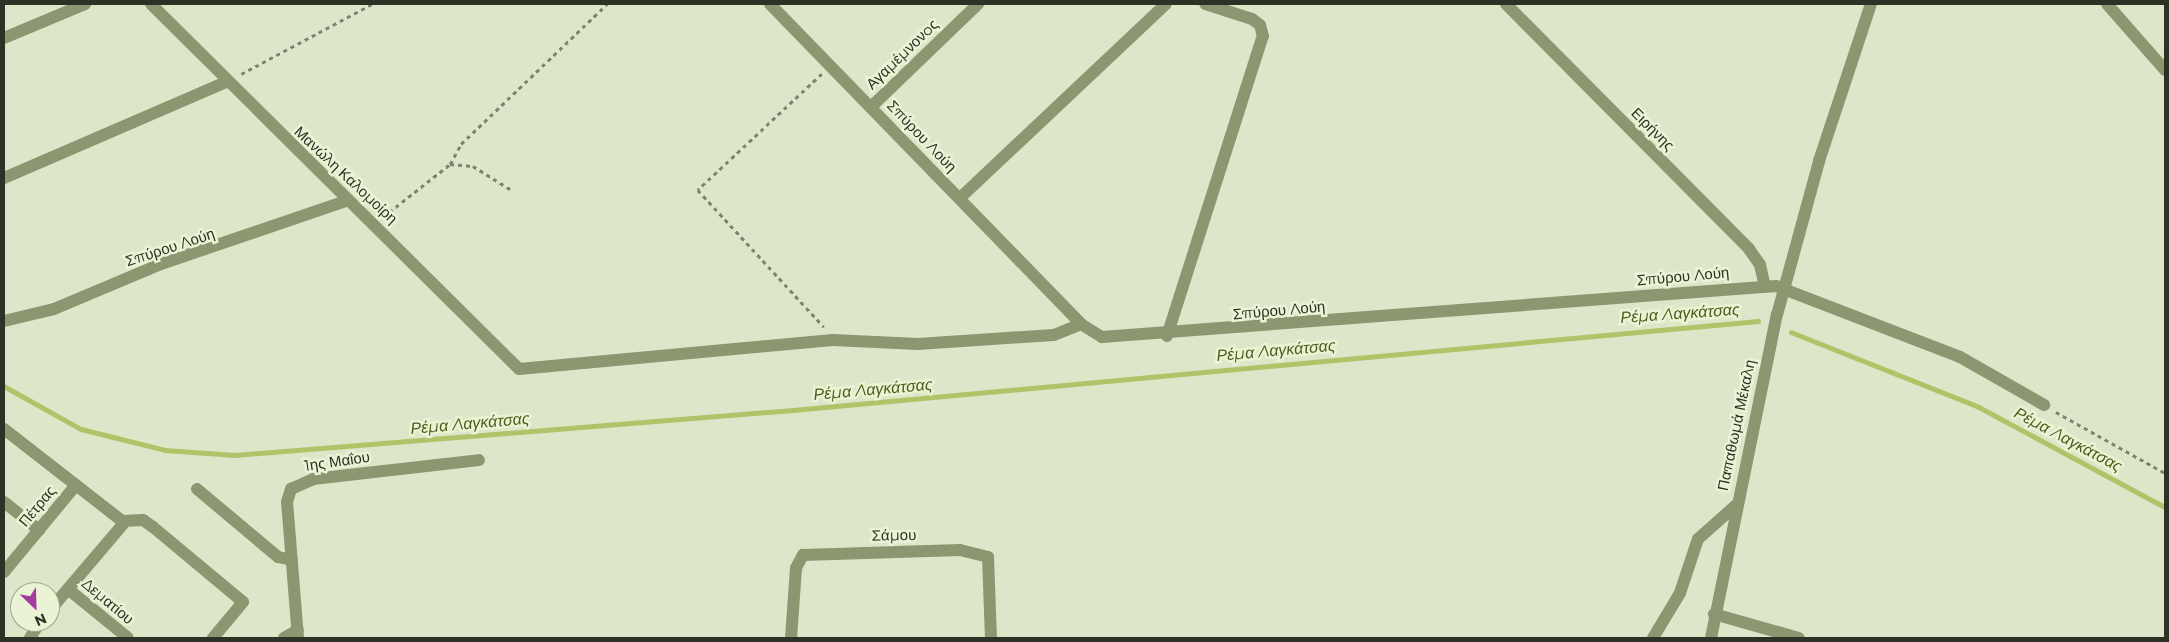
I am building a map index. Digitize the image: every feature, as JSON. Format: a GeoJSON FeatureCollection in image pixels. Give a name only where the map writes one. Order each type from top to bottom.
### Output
{"type":"FeatureCollection","features":[{"type":"Feature","properties":{"kind":"street"},"geometry":{"type":"LineString","coordinates":[[4,38],[86,4]]}},
{"type":"Feature","properties":{"kind":"street","name":"Μανώλη Καλομοίρη"},"geometry":{"type":"LineString","coordinates":[[151,4],[226,82],[346,201],[374,223],[519,369],[833,340]]}},
{"type":"Feature","properties":{"kind":"street","name":"Σπύρου Λούη"},"geometry":{"type":"LineString","coordinates":[[770,4],[1081,324],[1110,338],[1167,336],[1765,286],[1784,288],[1960,357],[2044,405]]}},
{"type":"Feature","properties":{"kind":"street"},"geometry":{"type":"LineString","coordinates":[[960,198],[1166,4]]}},
{"type":"Feature","properties":{"kind":"street"},"geometry":{"type":"LineString","coordinates":[[1167,336],[1263,36],[1252,19],[1205,4]]}},
{"type":"Feature","properties":{"kind":"street","name":"Ειρήνης"},"geometry":{"type":"LineString","coordinates":[[1506,4],[1749,250],[1760,265],[1765,286]]}},
{"type":"Feature","properties":{"kind":"street","name":"Παπαθωμά Μέκαλη"},"geometry":{"type":"LineString","coordinates":[[1711,638],[1735,506],[1784,288],[1802,221],[1871,4]]}},
{"type":"Feature","properties":{"kind":"street"},"geometry":{"type":"LineString","coordinates":[[2107,4],[2165,70]]}},
{"type":"Feature","properties":{"kind":"street","name":"Αγαμέμνονoς"},"geometry":{"type":"LineString","coordinates":[[871,107],[972,6]]}},
{"type":"Feature","properties":{"kind":"street"},"geometry":{"type":"LineString","coordinates":[[4,178],[226,82]]}},
{"type":"Feature","properties":{"kind":"street","name":"Σπύρου Λούη"},"geometry":{"type":"LineString","coordinates":[[4,322],[54,309],[161,264],[245,239],[346,201]]}},
{"type":"Feature","properties":{"kind":"street"},"geometry":{"type":"LineString","coordinates":[[833,340],[918,344],[1054,335],[1081,324]]}},
{"type":"Feature","properties":{"kind":"street"},"geometry":{"type":"LineString","coordinates":[[4,429],[125,522],[147,522],[243,602],[213,638]]}},
{"type":"Feature","properties":{"kind":"street","name":"1ης Μαΐου"},"geometry":{"type":"LineString","coordinates":[[298,634],[287,497],[303,481],[479,460]]}},
{"type":"Feature","properties":{"kind":"street","name":"Πέτρας"},"geometry":{"type":"LineString","coordinates":[[4,572],[76,485]]}},
{"type":"Feature","properties":{"kind":"street"},"geometry":{"type":"LineString","coordinates":[[197,489],[278,557],[292,560]]}},
{"type":"Feature","properties":{"kind":"street"},"geometry":{"type":"LineString","coordinates":[[4,502],[39,530]]}},
{"type":"Feature","properties":{"kind":"street"},"geometry":{"type":"LineString","coordinates":[[1653,638],[1680,593],[1698,540],[1735,506]]}},
{"type":"Feature","properties":{"kind":"street"},"geometry":{"type":"LineString","coordinates":[[60,598],[125,522]]}},
{"type":"Feature","properties":{"kind":"street","name":"Σάμου"},"geometry":{"type":"LineString","coordinates":[[792,638],[796,568],[803,555],[960,550],[988,557],[991,638]]}},
{"type":"Feature","properties":{"kind":"street","name":"Δεματίου"},"geometry":{"type":"LineString","coordinates":[[68,589],[128,638]]}},
{"type":"Feature","properties":{"kind":"street"},"geometry":{"type":"LineString","coordinates":[[1714,614],[1799,638]]}},
{"type":"Feature","properties":{"kind":"street"},"geometry":{"type":"LineString","coordinates":[[284,638],[298,634]]}},
{"type":"Feature","properties":{"kind":"path"},"geometry":{"type":"LineString","coordinates":[[226,82],[372,4]]}},
{"type":"Feature","properties":{"kind":"path"},"geometry":{"type":"LineString","coordinates":[[374,223],[450,164],[461,144],[607,4]]}},
{"type":"Feature","properties":{"kind":"path"},"geometry":{"type":"LineString","coordinates":[[831,66],[698,190],[833,340]]}},
{"type":"Feature","properties":{"kind":"path"},"geometry":{"type":"LineString","coordinates":[[450,164],[473,166],[510,188]]}},
{"type":"Feature","properties":{"kind":"path"},"geometry":{"type":"LineString","coordinates":[[2044,405],[2165,473]]}},
{"type":"Feature","properties":{"kind":"waterway","name":"Ρέμα Λαγκάτσας"},"geometry":{"type":"LineString","coordinates":[[4,386],[81,429],[165,450],[235,455],[793,410],[1758,321]]}},
{"type":"Feature","properties":{"kind":"waterway","name":"Ρέμα Λαγκάτσας"},"geometry":{"type":"LineString","coordinates":[[1791,332],[1979,407],[2165,507]]}}]}
